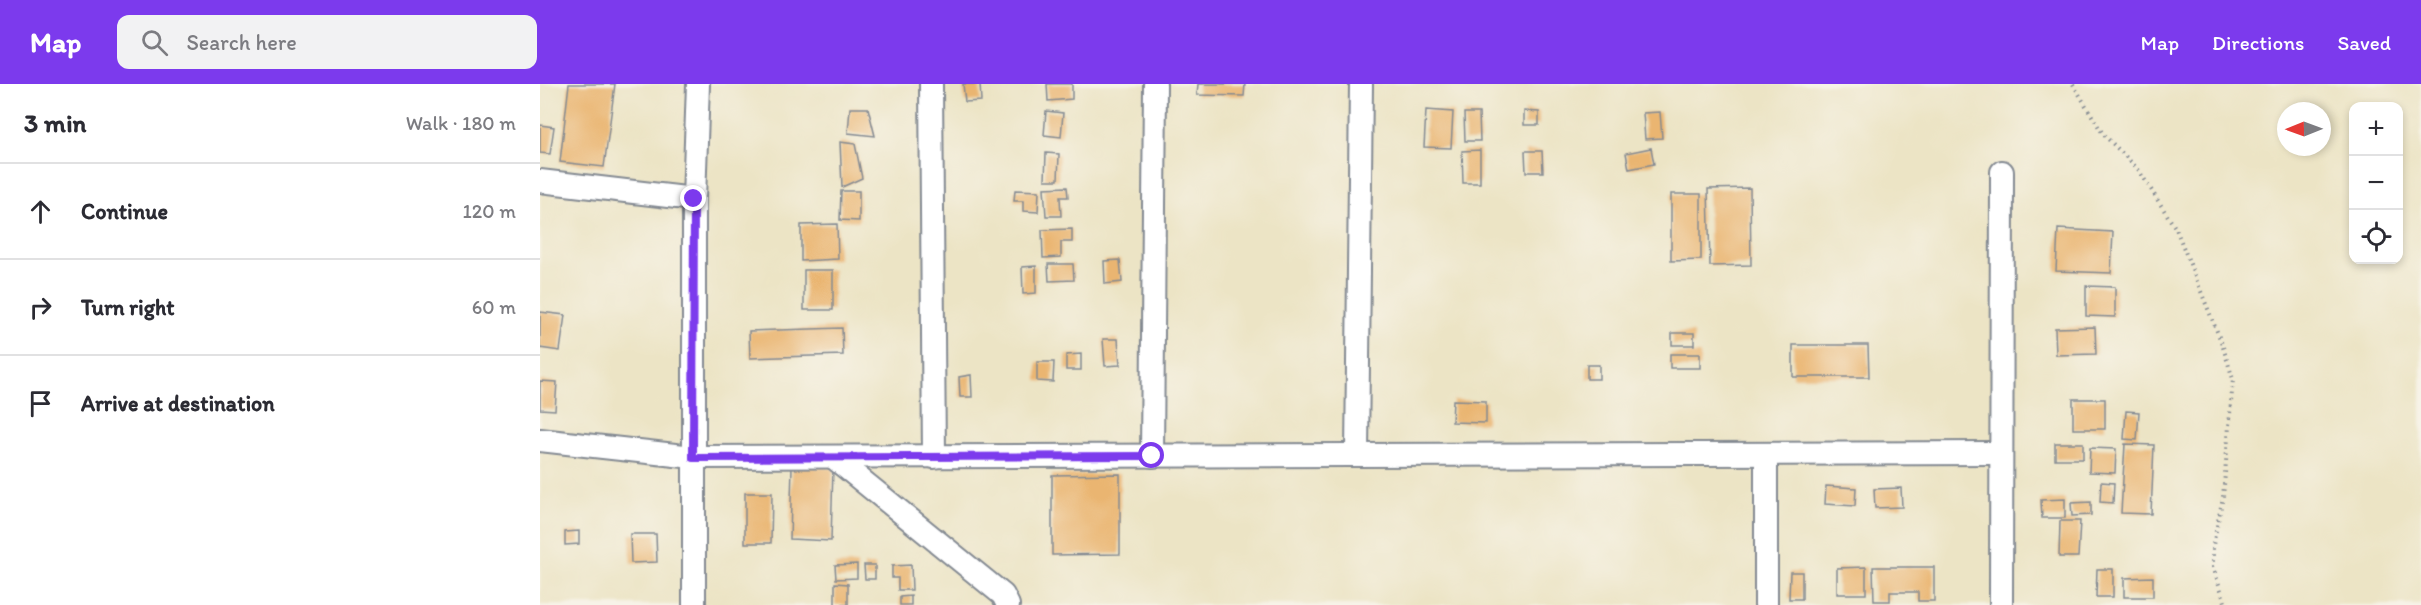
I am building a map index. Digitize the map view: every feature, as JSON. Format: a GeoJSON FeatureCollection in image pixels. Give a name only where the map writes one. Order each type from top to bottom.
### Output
{"type":"FeatureCollection","features":[{"type":"Feature","properties":{"kind":"street"},"geometry":{"type":"LineString","coordinates":[[694,605],[694,199],[698,84]]}},
{"type":"Feature","properties":{"kind":"street"},"geometry":{"type":"LineString","coordinates":[[931,84],[934,457]]}},
{"type":"Feature","properties":{"kind":"street"},"geometry":{"type":"LineString","coordinates":[[1152,456],[1155,84]]}},
{"type":"Feature","properties":{"kind":"street"},"geometry":{"type":"LineString","coordinates":[[1357,455],[1361,84]]}},
{"type":"Feature","properties":{"kind":"street"},"geometry":{"type":"LineString","coordinates":[[2001,605],[2002,172]]}},
{"type":"Feature","properties":{"kind":"street"},"geometry":{"type":"LineString","coordinates":[[540,181],[694,199]]}},
{"type":"Feature","properties":{"kind":"street"},"geometry":{"type":"LineString","coordinates":[[540,440],[693,458],[2001,453]]}},
{"type":"Feature","properties":{"kind":"street"},"geometry":{"type":"LineString","coordinates":[[1766,454],[1766,605]]}},
{"type":"Feature","properties":{"kind":"street"},"geometry":{"type":"LineString","coordinates":[[833,457],[1003,595],[1008,605]]}},
{"type":"Feature","properties":{"kind":"path"},"geometry":{"type":"LineString","coordinates":[[2073,84],[2103,134],[2138,169],[2176,229],[2233,379],[2223,497],[2213,544],[2213,567],[2226,605]]}},
{"type":"Feature","properties":{"kind":"building"},"geometry":{"type":"Polygon","coordinates":[[[569,84],[615,84],[604,167],[560,162],[569,84]]]}},
{"type":"Feature","properties":{"kind":"building"},"geometry":{"type":"Polygon","coordinates":[[[963,84],[980,84],[981,101],[965,102],[963,84]]]}},
{"type":"Feature","properties":{"kind":"building"},"geometry":{"type":"Polygon","coordinates":[[[1047,84],[1072,84],[1072,99],[1048,101],[1047,84]]]}},
{"type":"Feature","properties":{"kind":"building"},"geometry":{"type":"Polygon","coordinates":[[[1198,84],[1245,84],[1244,96],[1197,95],[1198,84]]]}},
{"type":"Feature","properties":{"kind":"building"},"geometry":{"type":"Polygon","coordinates":[[[850,108],[868,108],[875,136],[848,133],[850,108]]]}},
{"type":"Feature","properties":{"kind":"building"},"geometry":{"type":"Polygon","coordinates":[[[1426,110],[1453,112],[1451,148],[1424,147],[1426,110]]]}},
{"type":"Feature","properties":{"kind":"building"},"geometry":{"type":"Polygon","coordinates":[[[1046,111],[1063,113],[1061,137],[1044,135],[1046,111]]]}},
{"type":"Feature","properties":{"kind":"building"},"geometry":{"type":"Polygon","coordinates":[[[1524,111],[1539,112],[1539,125],[1524,125],[1524,111]]]}},
{"type":"Feature","properties":{"kind":"building"},"geometry":{"type":"Polygon","coordinates":[[[1660,112],[1662,138],[1645,139],[1643,113],[1660,112]]]}},
{"type":"Feature","properties":{"kind":"building"},"geometry":{"type":"Polygon","coordinates":[[[1464,113],[1479,113],[1480,141],[1465,141],[1464,113]]]}},
{"type":"Feature","properties":{"kind":"building"},"geometry":{"type":"Polygon","coordinates":[[[540,125],[554,127],[550,154],[540,153],[540,125]]]}},
{"type":"Feature","properties":{"kind":"building"},"geometry":{"type":"Polygon","coordinates":[[[840,142],[855,144],[862,178],[842,187],[840,142]]]}},
{"type":"Feature","properties":{"kind":"building"},"geometry":{"type":"Polygon","coordinates":[[[1651,148],[1654,164],[1629,169],[1626,153],[1651,148]]]}},
{"type":"Feature","properties":{"kind":"building"},"geometry":{"type":"Polygon","coordinates":[[[1480,150],[1480,183],[1463,183],[1462,151],[1480,150]]]}},
{"type":"Feature","properties":{"kind":"building"},"geometry":{"type":"Polygon","coordinates":[[[1525,151],[1542,151],[1543,172],[1526,172],[1525,151]]]}},
{"type":"Feature","properties":{"kind":"building"},"geometry":{"type":"Polygon","coordinates":[[[1046,153],[1059,154],[1058,180],[1045,180],[1046,153]]]}},
{"type":"Feature","properties":{"kind":"building"},"geometry":{"type":"Polygon","coordinates":[[[1067,187],[1068,197],[1060,197],[1061,216],[1046,216],[1044,188],[1067,187]]]}},
{"type":"Feature","properties":{"kind":"building"},"geometry":{"type":"Polygon","coordinates":[[[1750,188],[1751,265],[1710,266],[1708,189],[1750,188]]]}},
{"type":"Feature","properties":{"kind":"building"},"geometry":{"type":"Polygon","coordinates":[[[1015,190],[1039,191],[1038,212],[1023,211],[1023,201],[1014,201],[1015,190]]]}},
{"type":"Feature","properties":{"kind":"building"},"geometry":{"type":"Polygon","coordinates":[[[841,191],[859,191],[859,221],[840,220],[841,191]]]}},
{"type":"Feature","properties":{"kind":"building"},"geometry":{"type":"Polygon","coordinates":[[[1671,194],[1701,194],[1701,260],[1671,261],[1671,194]]]}},
{"type":"Feature","properties":{"kind":"building"},"geometry":{"type":"Polygon","coordinates":[[[837,224],[838,259],[801,261],[801,225],[837,224]]]}},
{"type":"Feature","properties":{"kind":"building"},"geometry":{"type":"Polygon","coordinates":[[[1072,229],[1072,242],[1061,242],[1061,257],[1043,258],[1042,230],[1072,229]]]}},
{"type":"Feature","properties":{"kind":"building"},"geometry":{"type":"Polygon","coordinates":[[[2058,229],[2113,232],[2111,273],[2056,271],[2058,229]]]}},
{"type":"Feature","properties":{"kind":"building"},"geometry":{"type":"Polygon","coordinates":[[[1120,260],[1122,282],[1105,284],[1104,261],[1120,260]]]}},
{"type":"Feature","properties":{"kind":"building"},"geometry":{"type":"Polygon","coordinates":[[[1048,264],[1073,264],[1074,280],[1049,281],[1048,264]]]}},
{"type":"Feature","properties":{"kind":"building"},"geometry":{"type":"Polygon","coordinates":[[[1036,266],[1036,293],[1023,294],[1022,267],[1036,266]]]}},
{"type":"Feature","properties":{"kind":"building"},"geometry":{"type":"Polygon","coordinates":[[[804,270],[833,270],[833,310],[804,310],[804,270]]]}},
{"type":"Feature","properties":{"kind":"building"},"geometry":{"type":"Polygon","coordinates":[[[2086,286],[2115,287],[2115,317],[2086,316],[2086,286]]]}},
{"type":"Feature","properties":{"kind":"building"},"geometry":{"type":"Polygon","coordinates":[[[540,312],[565,315],[560,351],[540,348],[540,312]]]}},
{"type":"Feature","properties":{"kind":"building"},"geometry":{"type":"Polygon","coordinates":[[[2095,327],[2096,354],[2056,355],[2055,328],[2095,327]]]}},
{"type":"Feature","properties":{"kind":"building"},"geometry":{"type":"Polygon","coordinates":[[[842,328],[843,355],[750,358],[749,331],[842,328]]]}},
{"type":"Feature","properties":{"kind":"building"},"geometry":{"type":"Polygon","coordinates":[[[1672,333],[1694,333],[1694,345],[1672,345],[1672,333]]]}},
{"type":"Feature","properties":{"kind":"building"},"geometry":{"type":"Polygon","coordinates":[[[1103,339],[1118,339],[1120,365],[1105,366],[1103,339]]]}},
{"type":"Feature","properties":{"kind":"building"},"geometry":{"type":"Polygon","coordinates":[[[1793,345],[1868,345],[1869,377],[1793,377],[1793,345]]]}},
{"type":"Feature","properties":{"kind":"building"},"geometry":{"type":"Polygon","coordinates":[[[1081,354],[1081,370],[1066,370],[1066,355],[1081,354]]]}},
{"type":"Feature","properties":{"kind":"building"},"geometry":{"type":"Polygon","coordinates":[[[1670,354],[1700,354],[1700,368],[1670,368],[1670,354]]]}},
{"type":"Feature","properties":{"kind":"building"},"geometry":{"type":"Polygon","coordinates":[[[1037,362],[1054,362],[1053,382],[1037,381],[1037,362]]]}},
{"type":"Feature","properties":{"kind":"building"},"geometry":{"type":"Polygon","coordinates":[[[1587,365],[1599,365],[1599,379],[1587,379],[1587,365]]]}},
{"type":"Feature","properties":{"kind":"building"},"geometry":{"type":"Polygon","coordinates":[[[971,375],[972,397],[960,397],[959,377],[971,375]]]}},
{"type":"Feature","properties":{"kind":"building"},"geometry":{"type":"Polygon","coordinates":[[[540,381],[557,382],[555,410],[540,409],[540,381]]]}},
{"type":"Feature","properties":{"kind":"building"},"geometry":{"type":"Polygon","coordinates":[[[2073,399],[2105,399],[2105,429],[2073,429],[2073,399]]]}},
{"type":"Feature","properties":{"kind":"building"},"geometry":{"type":"Polygon","coordinates":[[[1453,400],[1486,401],[1486,423],[1452,422],[1453,400]]]}},
{"type":"Feature","properties":{"kind":"building"},"geometry":{"type":"Polygon","coordinates":[[[2126,411],[2139,412],[2137,440],[2124,439],[2126,411]]]}},
{"type":"Feature","properties":{"kind":"building"},"geometry":{"type":"Polygon","coordinates":[[[2055,443],[2083,443],[2083,459],[2055,459],[2055,443]]]}},
{"type":"Feature","properties":{"kind":"building"},"geometry":{"type":"Polygon","coordinates":[[[2125,444],[2154,445],[2151,514],[2121,513],[2125,444]]]}},
{"type":"Feature","properties":{"kind":"building"},"geometry":{"type":"Polygon","coordinates":[[[2090,448],[2116,449],[2115,473],[2089,472],[2090,448]]]}},
{"type":"Feature","properties":{"kind":"building"},"geometry":{"type":"Polygon","coordinates":[[[792,466],[833,468],[831,541],[790,539],[792,466]]]}},
{"type":"Feature","properties":{"kind":"building"},"geometry":{"type":"Polygon","coordinates":[[[1120,474],[1120,554],[1052,555],[1052,475],[1120,474]]]}},
{"type":"Feature","properties":{"kind":"building"},"geometry":{"type":"Polygon","coordinates":[[[2101,482],[2114,483],[2113,503],[2100,502],[2101,482]]]}},
{"type":"Feature","properties":{"kind":"building"},"geometry":{"type":"Polygon","coordinates":[[[1826,486],[1856,488],[1855,506],[1825,504],[1826,486]]]}},
{"type":"Feature","properties":{"kind":"building"},"geometry":{"type":"Polygon","coordinates":[[[1901,488],[1902,507],[1875,508],[1874,489],[1901,488]]]}},
{"type":"Feature","properties":{"kind":"building"},"geometry":{"type":"Polygon","coordinates":[[[745,493],[772,493],[771,543],[745,543],[745,493]]]}},
{"type":"Feature","properties":{"kind":"building"},"geometry":{"type":"Polygon","coordinates":[[[2065,499],[2065,518],[2042,518],[2041,500],[2065,499]]]}},
{"type":"Feature","properties":{"kind":"building"},"geometry":{"type":"Polygon","coordinates":[[[2091,502],[2091,515],[2072,516],[2071,503],[2091,502]]]}},
{"type":"Feature","properties":{"kind":"building"},"geometry":{"type":"Polygon","coordinates":[[[2060,521],[2080,521],[2078,557],[2059,557],[2060,521]]]}},
{"type":"Feature","properties":{"kind":"building"},"geometry":{"type":"Polygon","coordinates":[[[579,531],[579,544],[565,545],[565,532],[579,531]]]}},
{"type":"Feature","properties":{"kind":"building"},"geometry":{"type":"Polygon","coordinates":[[[630,534],[656,534],[657,562],[631,563],[630,534]]]}},
{"type":"Feature","properties":{"kind":"building"},"geometry":{"type":"Polygon","coordinates":[[[857,564],[857,578],[836,579],[835,565],[857,564]]]}},
{"type":"Feature","properties":{"kind":"building"},"geometry":{"type":"Polygon","coordinates":[[[864,565],[875,565],[875,579],[865,579],[864,565]]]}},
{"type":"Feature","properties":{"kind":"building"},"geometry":{"type":"Polygon","coordinates":[[[911,565],[912,590],[898,590],[898,578],[892,578],[892,566],[911,565]]]}},
{"type":"Feature","properties":{"kind":"building"},"geometry":{"type":"Polygon","coordinates":[[[1866,567],[1866,594],[1837,594],[1837,568],[1866,567]]]}},
{"type":"Feature","properties":{"kind":"building"},"geometry":{"type":"Polygon","coordinates":[[[1873,567],[1934,567],[1934,601],[1918,601],[1918,592],[1890,592],[1890,601],[1874,601],[1873,567]]]}},
{"type":"Feature","properties":{"kind":"building"},"geometry":{"type":"Polygon","coordinates":[[[2097,569],[2113,569],[2113,597],[2096,597],[2097,569]]]}},
{"type":"Feature","properties":{"kind":"building"},"geometry":{"type":"Polygon","coordinates":[[[1790,572],[1802,572],[1802,599],[1789,599],[1790,572]]]}},
{"type":"Feature","properties":{"kind":"building"},"geometry":{"type":"Polygon","coordinates":[[[2153,577],[2153,597],[2124,597],[2124,578],[2153,577]]]}},
{"type":"Feature","properties":{"kind":"building"},"geometry":{"type":"Polygon","coordinates":[[[835,583],[848,584],[848,605],[835,605],[835,583]]]}},
{"type":"Feature","properties":{"kind":"building"},"geometry":{"type":"Polygon","coordinates":[[[911,596],[911,605],[900,605],[900,597],[911,596]]]}},
{"type":"Feature","properties":{"kind":"route"},"geometry":{"type":"LineString","coordinates":[[694,199],[693,458],[1152,456]]}}]}
